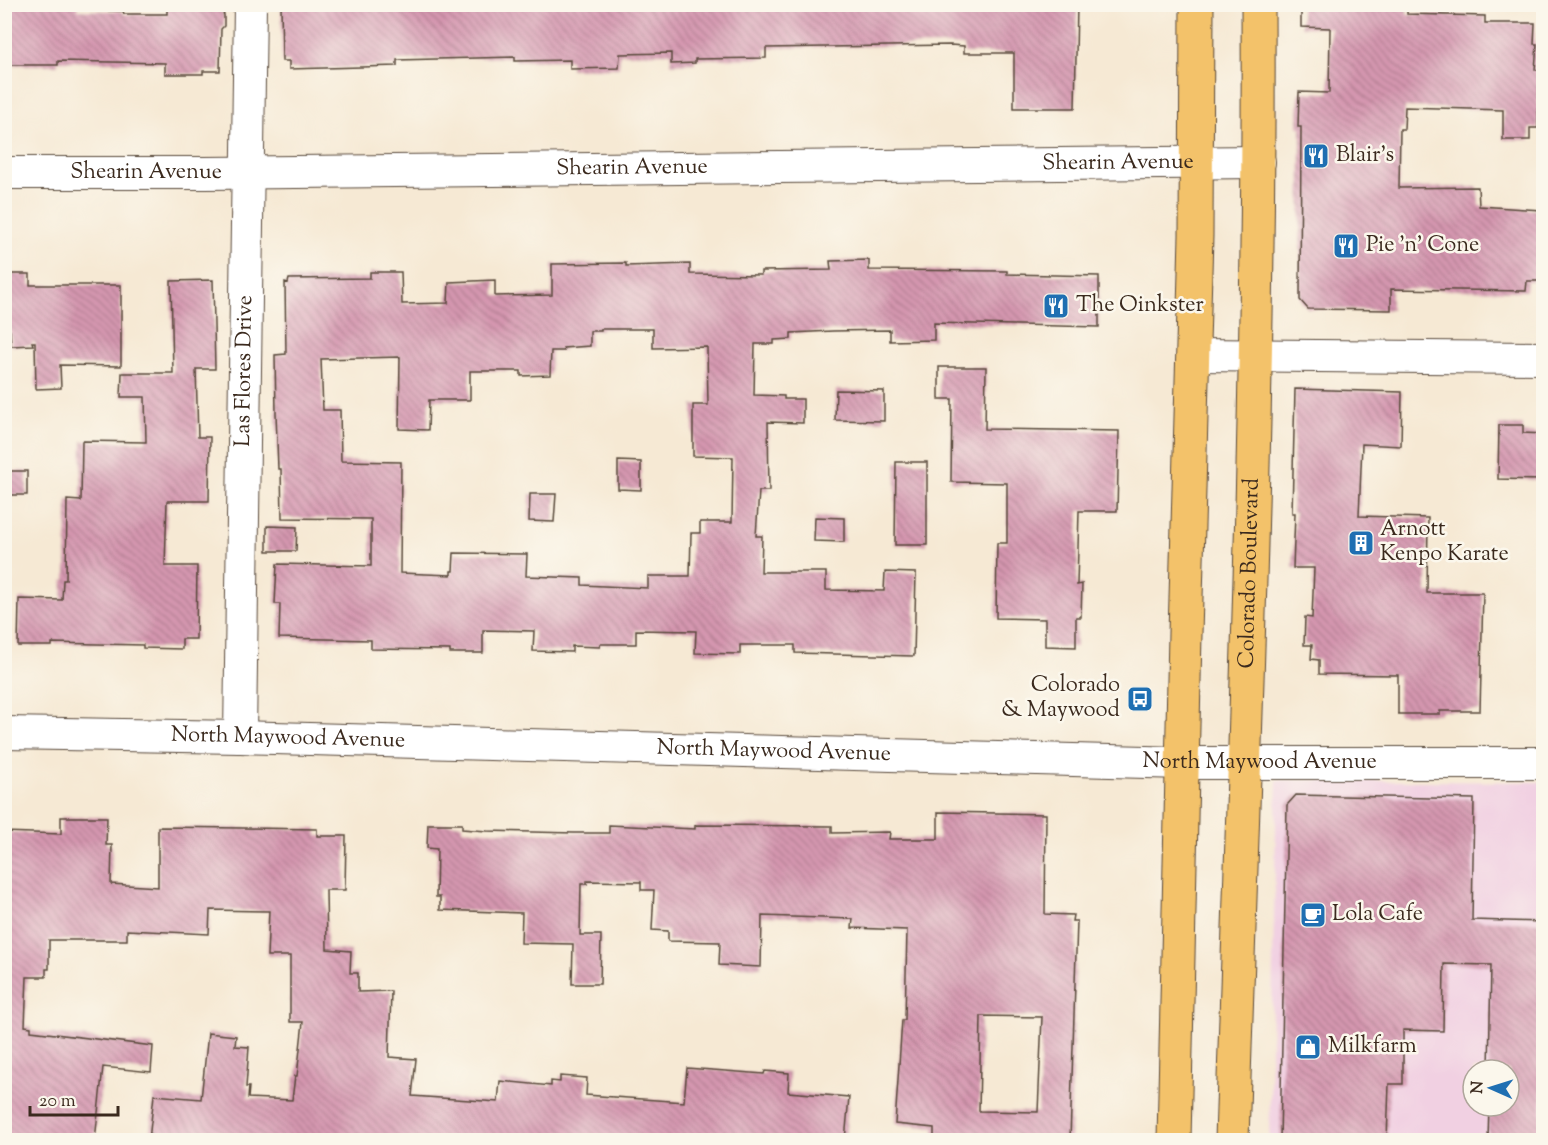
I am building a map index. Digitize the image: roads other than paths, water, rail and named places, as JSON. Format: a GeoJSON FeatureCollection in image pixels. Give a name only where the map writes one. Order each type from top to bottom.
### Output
{"type":"FeatureCollection","features":[{"type":"Feature","properties":{"kind":"main road"},"geometry":{"type":"LineString","coordinates":[[1174,1140],[1198,161],[1197,4]]}},
{"type":"Feature","properties":{"kind":"main road","name":"Colorado Boulevard"},"geometry":{"type":"LineString","coordinates":[[1232,1140],[1255,356],[1259,162],[1258,4]]}},
{"type":"Feature","properties":{"kind":"street","name":"Las Flores Drive"},"geometry":{"type":"LineString","coordinates":[[240,737],[250,4]]}},
{"type":"Feature","properties":{"kind":"street","name":"Shearin Avenue"},"geometry":{"type":"LineString","coordinates":[[4,172],[247,172],[1259,162]]}},
{"type":"Feature","properties":{"kind":"street"},"geometry":{"type":"LineString","coordinates":[[1194,355],[1544,358]]}},
{"type":"Feature","properties":{"kind":"street","name":"North Maywood Avenue"},"geometry":{"type":"LineString","coordinates":[[4,733],[240,737],[1183,763],[1544,763]]}},
{"type":"Feature","properties":{"kind":"place","name":"Blair's"},"geometry":{"type":"Point","coordinates":[1316,156]}},
{"type":"Feature","properties":{"kind":"place","name":"Pie 'n' Cone"},"geometry":{"type":"Point","coordinates":[1346,246]}},
{"type":"Feature","properties":{"kind":"place","name":"The Oinkster"},"geometry":{"type":"Point","coordinates":[1056,306]}},
{"type":"Feature","properties":{"kind":"place","name":"Arnott Kenpo Karate"},"geometry":{"type":"Point","coordinates":[1361,543]}},
{"type":"Feature","properties":{"kind":"place","name":"Colorado & Maywood"},"geometry":{"type":"Point","coordinates":[1140,699]}},
{"type":"Feature","properties":{"kind":"place","name":"Lola Cafe"},"geometry":{"type":"Point","coordinates":[1313,915]}},
{"type":"Feature","properties":{"kind":"place","name":"Milkfarm"},"geometry":{"type":"Point","coordinates":[1308,1047]}}]}
